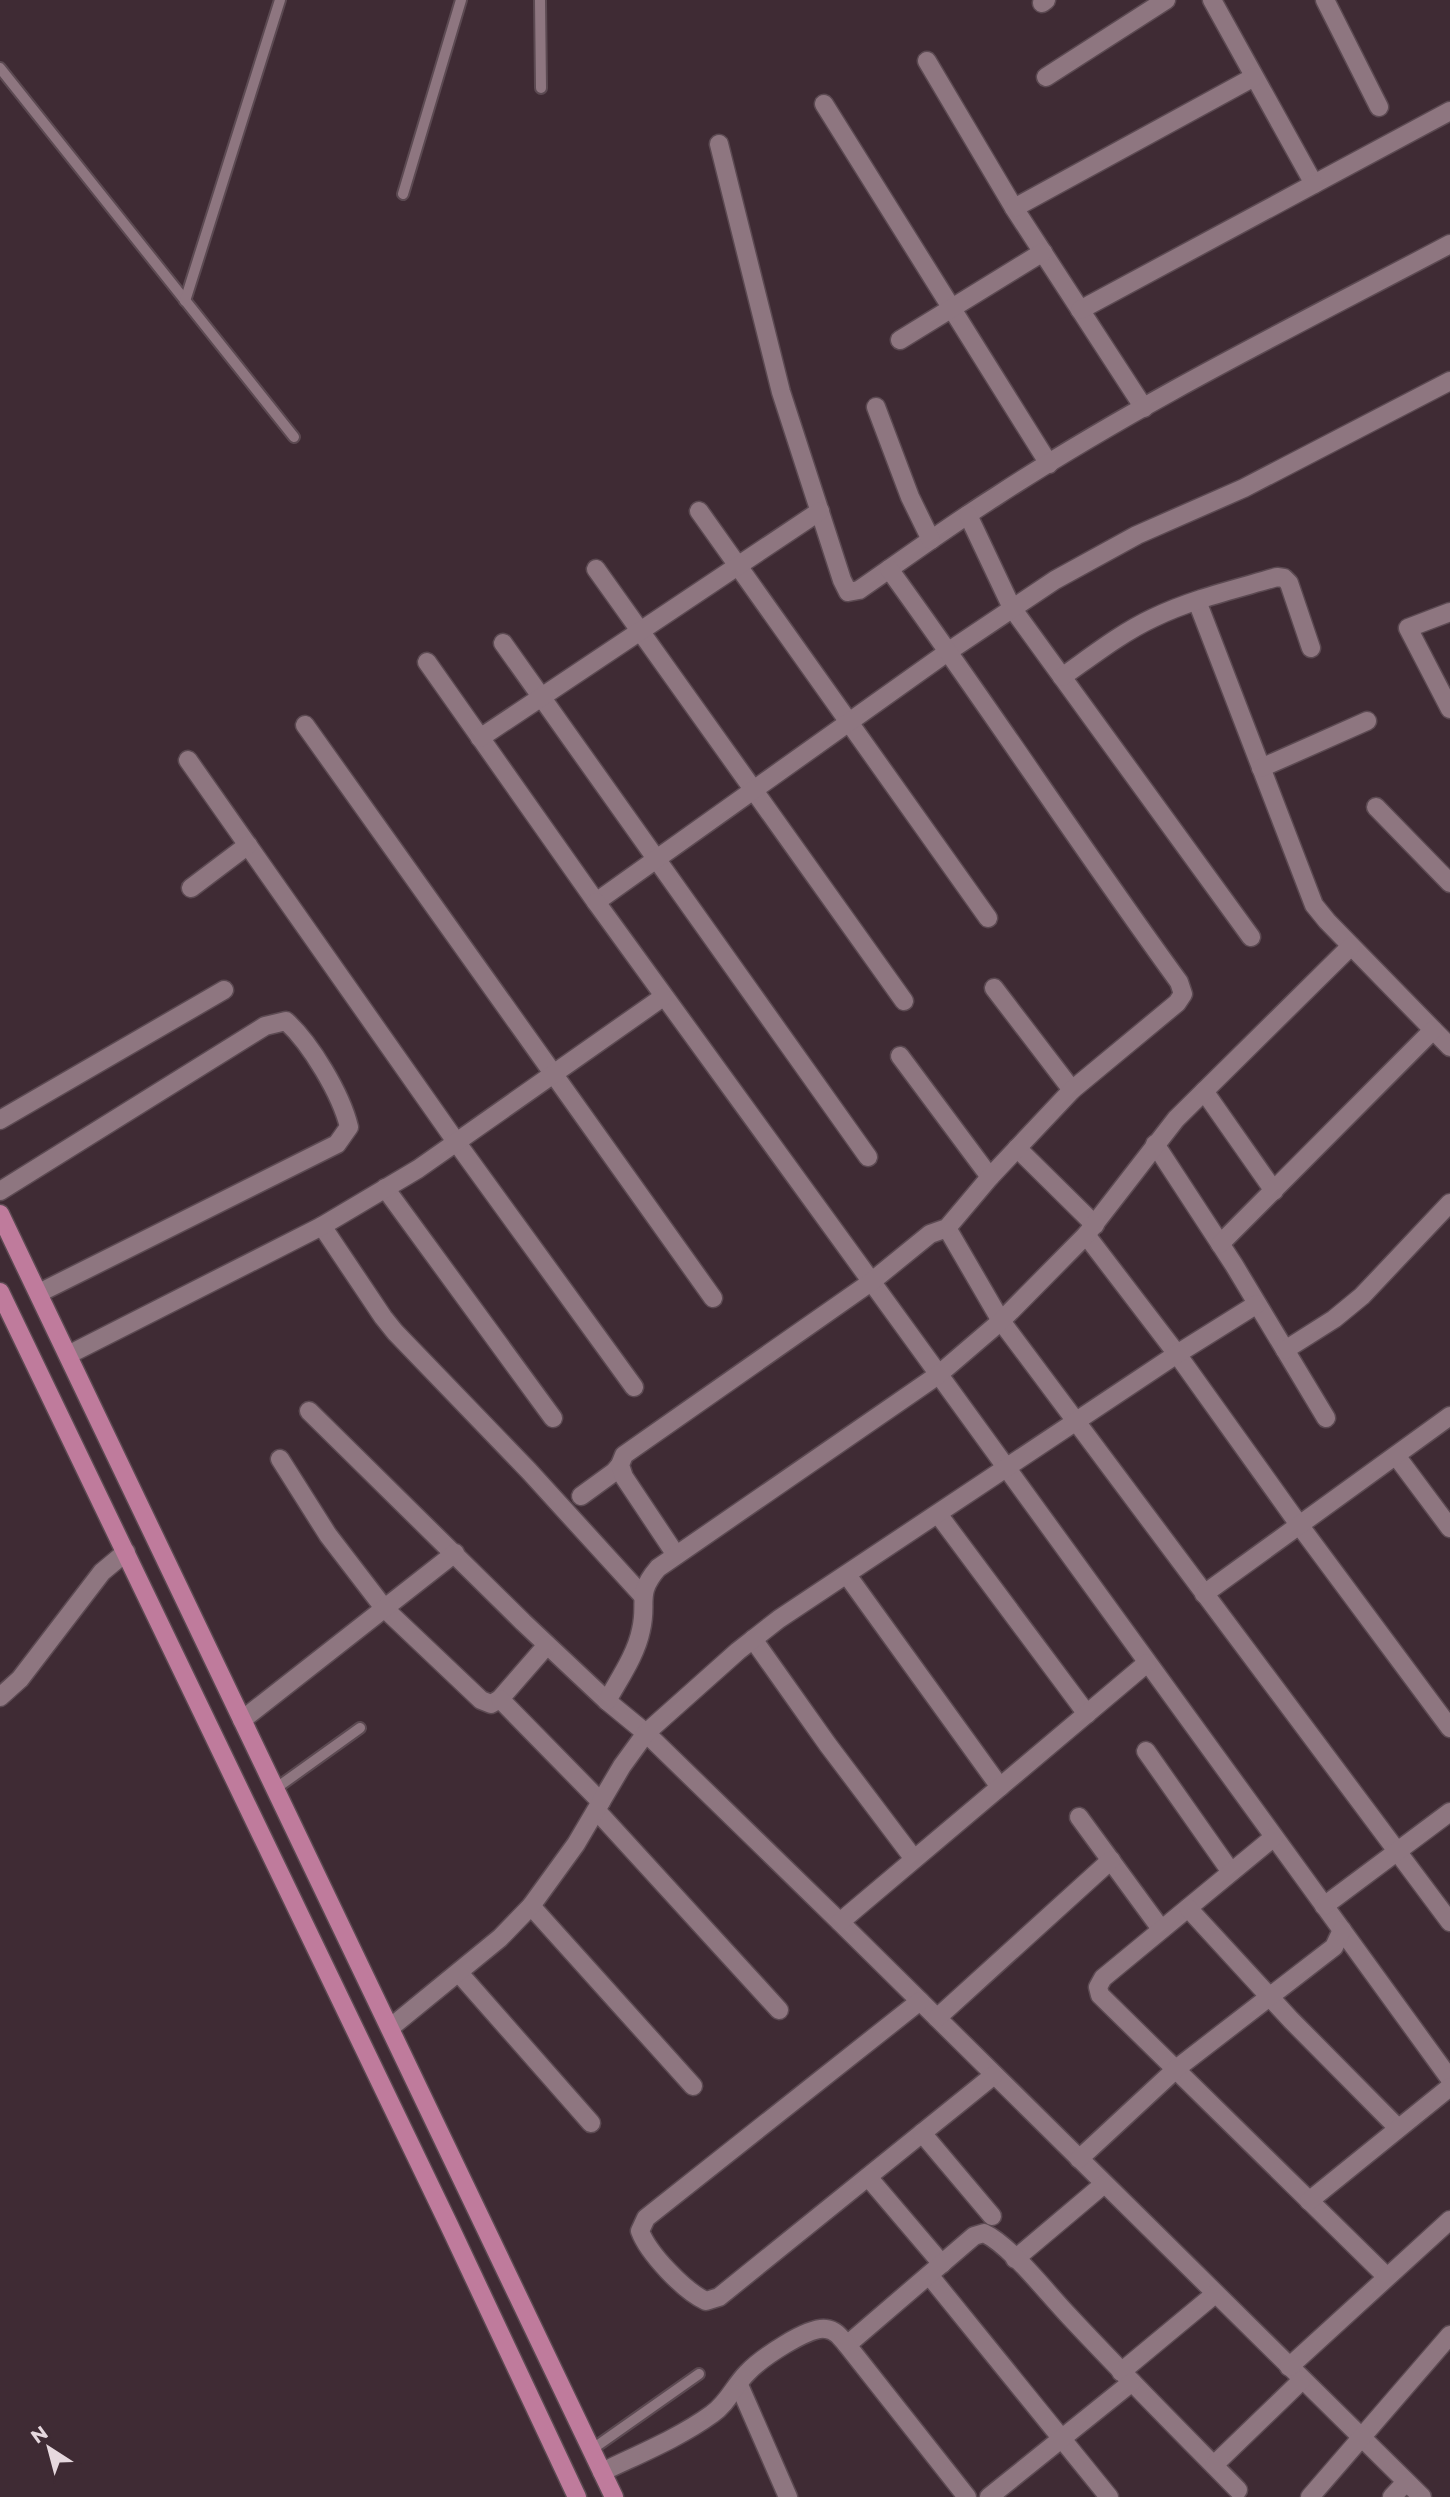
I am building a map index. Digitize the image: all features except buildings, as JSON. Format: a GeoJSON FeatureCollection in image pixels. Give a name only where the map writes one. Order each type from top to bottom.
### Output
{"type":"FeatureCollection","features":[{"type":"Feature","properties":{"kind":"main road"},"geometry":{"type":"LineString","coordinates":[[0,1214],[614,2497]]}},
{"type":"Feature","properties":{"kind":"main road"},"geometry":{"type":"LineString","coordinates":[[0,1292],[577,2497]]}},
{"type":"Feature","properties":{"kind":"street"},"geometry":{"type":"LineString","coordinates":[[1046,77],[1166,0]]}},
{"type":"Feature","properties":{"kind":"street"},"geometry":{"type":"LineString","coordinates":[[1212,0],[1314,184]]}},
{"type":"Feature","properties":{"kind":"street"},"geometry":{"type":"LineString","coordinates":[[1325,0],[1379,107]]}},
{"type":"Feature","properties":{"kind":"street"},"geometry":{"type":"LineString","coordinates":[[927,61],[1014,208],[1144,408]]}},
{"type":"Feature","properties":{"kind":"street"},"geometry":{"type":"LineString","coordinates":[[1014,208],[1254,77]]}},
{"type":"Feature","properties":{"kind":"street"},"geometry":{"type":"LineString","coordinates":[[824,104],[1049,464]]}},
{"type":"Feature","properties":{"kind":"street"},"geometry":{"type":"LineString","coordinates":[[1080,310],[1450,111]]}},
{"type":"Feature","properties":{"kind":"street"},"geometry":{"type":"LineString","coordinates":[[719,144],[781,392],[848,592],[859,590],[968,515],[1144,408],[1450,244]]}},
{"type":"Feature","properties":{"kind":"street"},"geometry":{"type":"LineString","coordinates":[[900,340],[1043,252]]}},
{"type":"Feature","properties":{"kind":"street"},"geometry":{"type":"LineString","coordinates":[[596,902],[949,651],[1055,580],[1137,535],[1244,488],[1450,382]]}},
{"type":"Feature","properties":{"kind":"street"},"geometry":{"type":"LineString","coordinates":[[876,407],[910,497],[931,540]]}},
{"type":"Feature","properties":{"kind":"street"},"geometry":{"type":"LineString","coordinates":[[699,511],[988,918]]}},
{"type":"Feature","properties":{"kind":"street"},"geometry":{"type":"LineString","coordinates":[[480,737],[820,511]]}},
{"type":"Feature","properties":{"kind":"street"},"geometry":{"type":"LineString","coordinates":[[968,515],[1012,608],[1251,937]]}},
{"type":"Feature","properties":{"kind":"street"},"geometry":{"type":"LineString","coordinates":[[596,569],[904,1001]]}},
{"type":"Feature","properties":{"kind":"street"},"geometry":{"type":"LineString","coordinates":[[581,1496],[614,1472],[624,1455],[871,1282],[930,1234],[947,1228],[990,1177],[1072,1090],[1106,1059],[1177,1003],[1183,994],[1179,982],[1098,871],[949,651],[889,569]]}},
{"type":"Feature","properties":{"kind":"street"},"geometry":{"type":"LineString","coordinates":[[1062,677],[1118,638],[1153,618],[1197,601],[1277,577],[1284,578],[1292,590],[1311,648]]}},
{"type":"Feature","properties":{"kind":"street"},"geometry":{"type":"LineString","coordinates":[[1197,601],[1314,905],[1450,1047]]}},
{"type":"Feature","properties":{"kind":"street"},"geometry":{"type":"LineString","coordinates":[[1450,612],[1408,628],[1450,709]]}},
{"type":"Feature","properties":{"kind":"street"},"geometry":{"type":"LineString","coordinates":[[503,643],[868,1157]]}},
{"type":"Feature","properties":{"kind":"street"},"geometry":{"type":"LineString","coordinates":[[426,663],[663,997],[1450,2079]]}},
{"type":"Feature","properties":{"kind":"street"},"geometry":{"type":"LineString","coordinates":[[1261,768],[1367,721]]}},
{"type":"Feature","properties":{"kind":"street"},"geometry":{"type":"LineString","coordinates":[[305,725],[713,1298]]}},
{"type":"Feature","properties":{"kind":"street"},"geometry":{"type":"LineString","coordinates":[[188,760],[457,1143],[634,1387]]}},
{"type":"Feature","properties":{"kind":"street"},"geometry":{"type":"LineString","coordinates":[[1376,807],[1450,883]]}},
{"type":"Feature","properties":{"kind":"street"},"geometry":{"type":"LineString","coordinates":[[191,888],[248,845]]}},
{"type":"Feature","properties":{"kind":"street"},"geometry":{"type":"LineString","coordinates":[[607,1701],[632,1655],[641,1631],[642,1595],[647,1581],[658,1568],[938,1375],[1001,1321],[1090,1230],[1176,1119],[1351,946]]}},
{"type":"Feature","properties":{"kind":"street"},"geometry":{"type":"LineString","coordinates":[[994,988],[1072,1090]]}},
{"type":"Feature","properties":{"kind":"street"},"geometry":{"type":"LineString","coordinates":[[0,1121],[224,990]]}},
{"type":"Feature","properties":{"kind":"street"},"geometry":{"type":"LineString","coordinates":[[68,1354],[322,1226],[457,1143],[663,997]]}},
{"type":"Feature","properties":{"kind":"street"},"geometry":{"type":"LineString","coordinates":[[0,1191],[265,1026],[286,1021],[302,1035],[344,1108],[349,1128],[337,1144],[39,1293]]}},
{"type":"Feature","properties":{"kind":"street"},"geometry":{"type":"LineString","coordinates":[[1220,1244],[1433,1030]]}},
{"type":"Feature","properties":{"kind":"street"},"geometry":{"type":"LineString","coordinates":[[900,1056],[990,1177]]}},
{"type":"Feature","properties":{"kind":"street"},"geometry":{"type":"LineString","coordinates":[[1204,1091],[1274,1191]]}},
{"type":"Feature","properties":{"kind":"street"},"geometry":{"type":"LineString","coordinates":[[1155,1144],[1220,1244],[1326,1418]]}},
{"type":"Feature","properties":{"kind":"street"},"geometry":{"type":"LineString","coordinates":[[1017,1148],[1090,1230],[1300,1526],[1450,1728]]}},
{"type":"Feature","properties":{"kind":"street"},"geometry":{"type":"LineString","coordinates":[[385,1188],[553,1418]]}},
{"type":"Feature","properties":{"kind":"street"},"geometry":{"type":"LineString","coordinates":[[1285,1350],[1334,1319],[1362,1296],[1450,1203]]}},
{"type":"Feature","properties":{"kind":"street"},"geometry":{"type":"LineString","coordinates":[[322,1226],[395,1332],[529,1471],[642,1595]]}},
{"type":"Feature","properties":{"kind":"street"},"geometry":{"type":"LineString","coordinates":[[947,1228],[1001,1321],[1450,1922]]}},
{"type":"Feature","properties":{"kind":"street"},"geometry":{"type":"LineString","coordinates":[[390,2028],[500,1938],[531,1906],[646,1733],[753,1639],[1075,1421],[1257,1304]]}},
{"type":"Feature","properties":{"kind":"street"},"geometry":{"type":"LineString","coordinates":[[309,1412],[547,1645],[646,1733],[840,1922],[1422,2497]]}},
{"type":"Feature","properties":{"kind":"street"},"geometry":{"type":"LineString","coordinates":[[1204,1594],[1397,1457],[1450,1416]]}},
{"type":"Feature","properties":{"kind":"street"},"geometry":{"type":"LineString","coordinates":[[1397,1457],[1450,1528]]}},
{"type":"Feature","properties":{"kind":"street"},"geometry":{"type":"LineString","coordinates":[[279,1459],[328,1535],[384,1608],[481,1700],[491,1704],[500,1699],[547,1645]]}},
{"type":"Feature","properties":{"kind":"street"},"geometry":{"type":"LineString","coordinates":[[620,1465],[624,1477],[676,1555]]}},
{"type":"Feature","properties":{"kind":"street"},"geometry":{"type":"LineString","coordinates":[[938,1514],[1087,1714]]}},
{"type":"Feature","properties":{"kind":"street"},"geometry":{"type":"LineString","coordinates":[[0,1697],[20,1679],[102,1572],[126,1552]]}},
{"type":"Feature","properties":{"kind":"street"},"geometry":{"type":"LineString","coordinates":[[242,1720],[454,1553]]}},
{"type":"Feature","properties":{"kind":"street"},"geometry":{"type":"LineString","coordinates":[[847,1575],[1000,1787]]}},
{"type":"Feature","properties":{"kind":"street"},"geometry":{"type":"LineString","coordinates":[[753,1639],[914,1859]]}},
{"type":"Feature","properties":{"kind":"street"},"geometry":{"type":"LineString","coordinates":[[840,1922],[1147,1663]]}},
{"type":"Feature","properties":{"kind":"street"},"geometry":{"type":"LineString","coordinates":[[500,1699],[779,2010]]}},
{"type":"Feature","properties":{"kind":"street"},"geometry":{"type":"LineString","coordinates":[[1146,1751],[1231,1872]]}},
{"type":"Feature","properties":{"kind":"street"},"geometry":{"type":"LineString","coordinates":[[1324,1906],[1450,1812]]}},
{"type":"Feature","properties":{"kind":"street"},"geometry":{"type":"LineString","coordinates":[[1079,1817],[1161,1929]]}},
{"type":"Feature","properties":{"kind":"street"},"geometry":{"type":"LineString","coordinates":[[1274,1837],[1103,1978],[1098,1987],[1100,1995],[1386,2276]]}},
{"type":"Feature","properties":{"kind":"street"},"geometry":{"type":"LineString","coordinates":[[937,2018],[1111,1860]]}},
{"type":"Feature","properties":{"kind":"street"},"geometry":{"type":"LineString","coordinates":[[531,1906],[693,2086]]}},
{"type":"Feature","properties":{"kind":"street"},"geometry":{"type":"LineString","coordinates":[[1188,1908],[1271,1998],[1398,2128]]}},
{"type":"Feature","properties":{"kind":"street"},"geometry":{"type":"LineString","coordinates":[[1079,2160],[1176,2069],[1334,1947],[1342,1930]]}},
{"type":"Feature","properties":{"kind":"street"},"geometry":{"type":"LineString","coordinates":[[459,1973],[591,2123]]}},
{"type":"Feature","properties":{"kind":"street"},"geometry":{"type":"LineString","coordinates":[[919,2001],[646,2218],[640,2231],[645,2244],[694,2296],[706,2301],[719,2297],[994,2075]]}},
{"type":"Feature","properties":{"kind":"street"},"geometry":{"type":"LineString","coordinates":[[1310,2201],[1450,2087]]}},
{"type":"Feature","properties":{"kind":"street"},"geometry":{"type":"LineString","coordinates":[[922,2133],[992,2216]]}},
{"type":"Feature","properties":{"kind":"street"},"geometry":{"type":"LineString","coordinates":[[868,2177],[1060,2439],[1109,2497]]}},
{"type":"Feature","properties":{"kind":"street"},"geometry":{"type":"LineString","coordinates":[[1015,2259],[1104,2184]]}},
{"type":"Feature","properties":{"kind":"street"},"geometry":{"type":"LineString","coordinates":[[1289,2367],[1450,2220]]}},
{"type":"Feature","properties":{"kind":"street"},"geometry":{"type":"LineString","coordinates":[[847,2345],[974,2236],[984,2233],[1015,2259],[1238,2490]]}},
{"type":"Feature","properties":{"kind":"street"},"geometry":{"type":"LineString","coordinates":[[989,2497],[1060,2439],[1214,2294]]}},
{"type":"Feature","properties":{"kind":"street"},"geometry":{"type":"LineString","coordinates":[[602,2472],[715,2413],[745,2374],[758,2363],[779,2348],[825,2328],[835,2332],[847,2345],[967,2497]]}},
{"type":"Feature","properties":{"kind":"street"},"geometry":{"type":"LineString","coordinates":[[1310,2497],[1450,2334]]}},
{"type":"Feature","properties":{"kind":"street"},"geometry":{"type":"LineString","coordinates":[[1214,2465],[1302,2380]]}},
{"type":"Feature","properties":{"kind":"street"},"geometry":{"type":"LineString","coordinates":[[739,2385],[788,2497]]}},
{"type":"Feature","properties":{"kind":"street"},"geometry":{"type":"LineString","coordinates":[[1392,2497],[1406,2482]]}},
{"type":"Feature","properties":{"kind":"lane"},"geometry":{"type":"LineString","coordinates":[[185,301],[280,0]]}},
{"type":"Feature","properties":{"kind":"lane"},"geometry":{"type":"LineString","coordinates":[[402,194],[461,0]]}},
{"type":"Feature","properties":{"kind":"lane"},"geometry":{"type":"LineString","coordinates":[[540,0],[541,88]]}},
{"type":"Feature","properties":{"kind":"lane"},"geometry":{"type":"LineString","coordinates":[[0,68],[294,437]]}},
{"type":"Feature","properties":{"kind":"lane"},"geometry":{"type":"LineString","coordinates":[[275,1789],[360,1728]]}},
{"type":"Feature","properties":{"kind":"lane"},"geometry":{"type":"LineString","coordinates":[[591,2450],[699,2374]]}}]}
